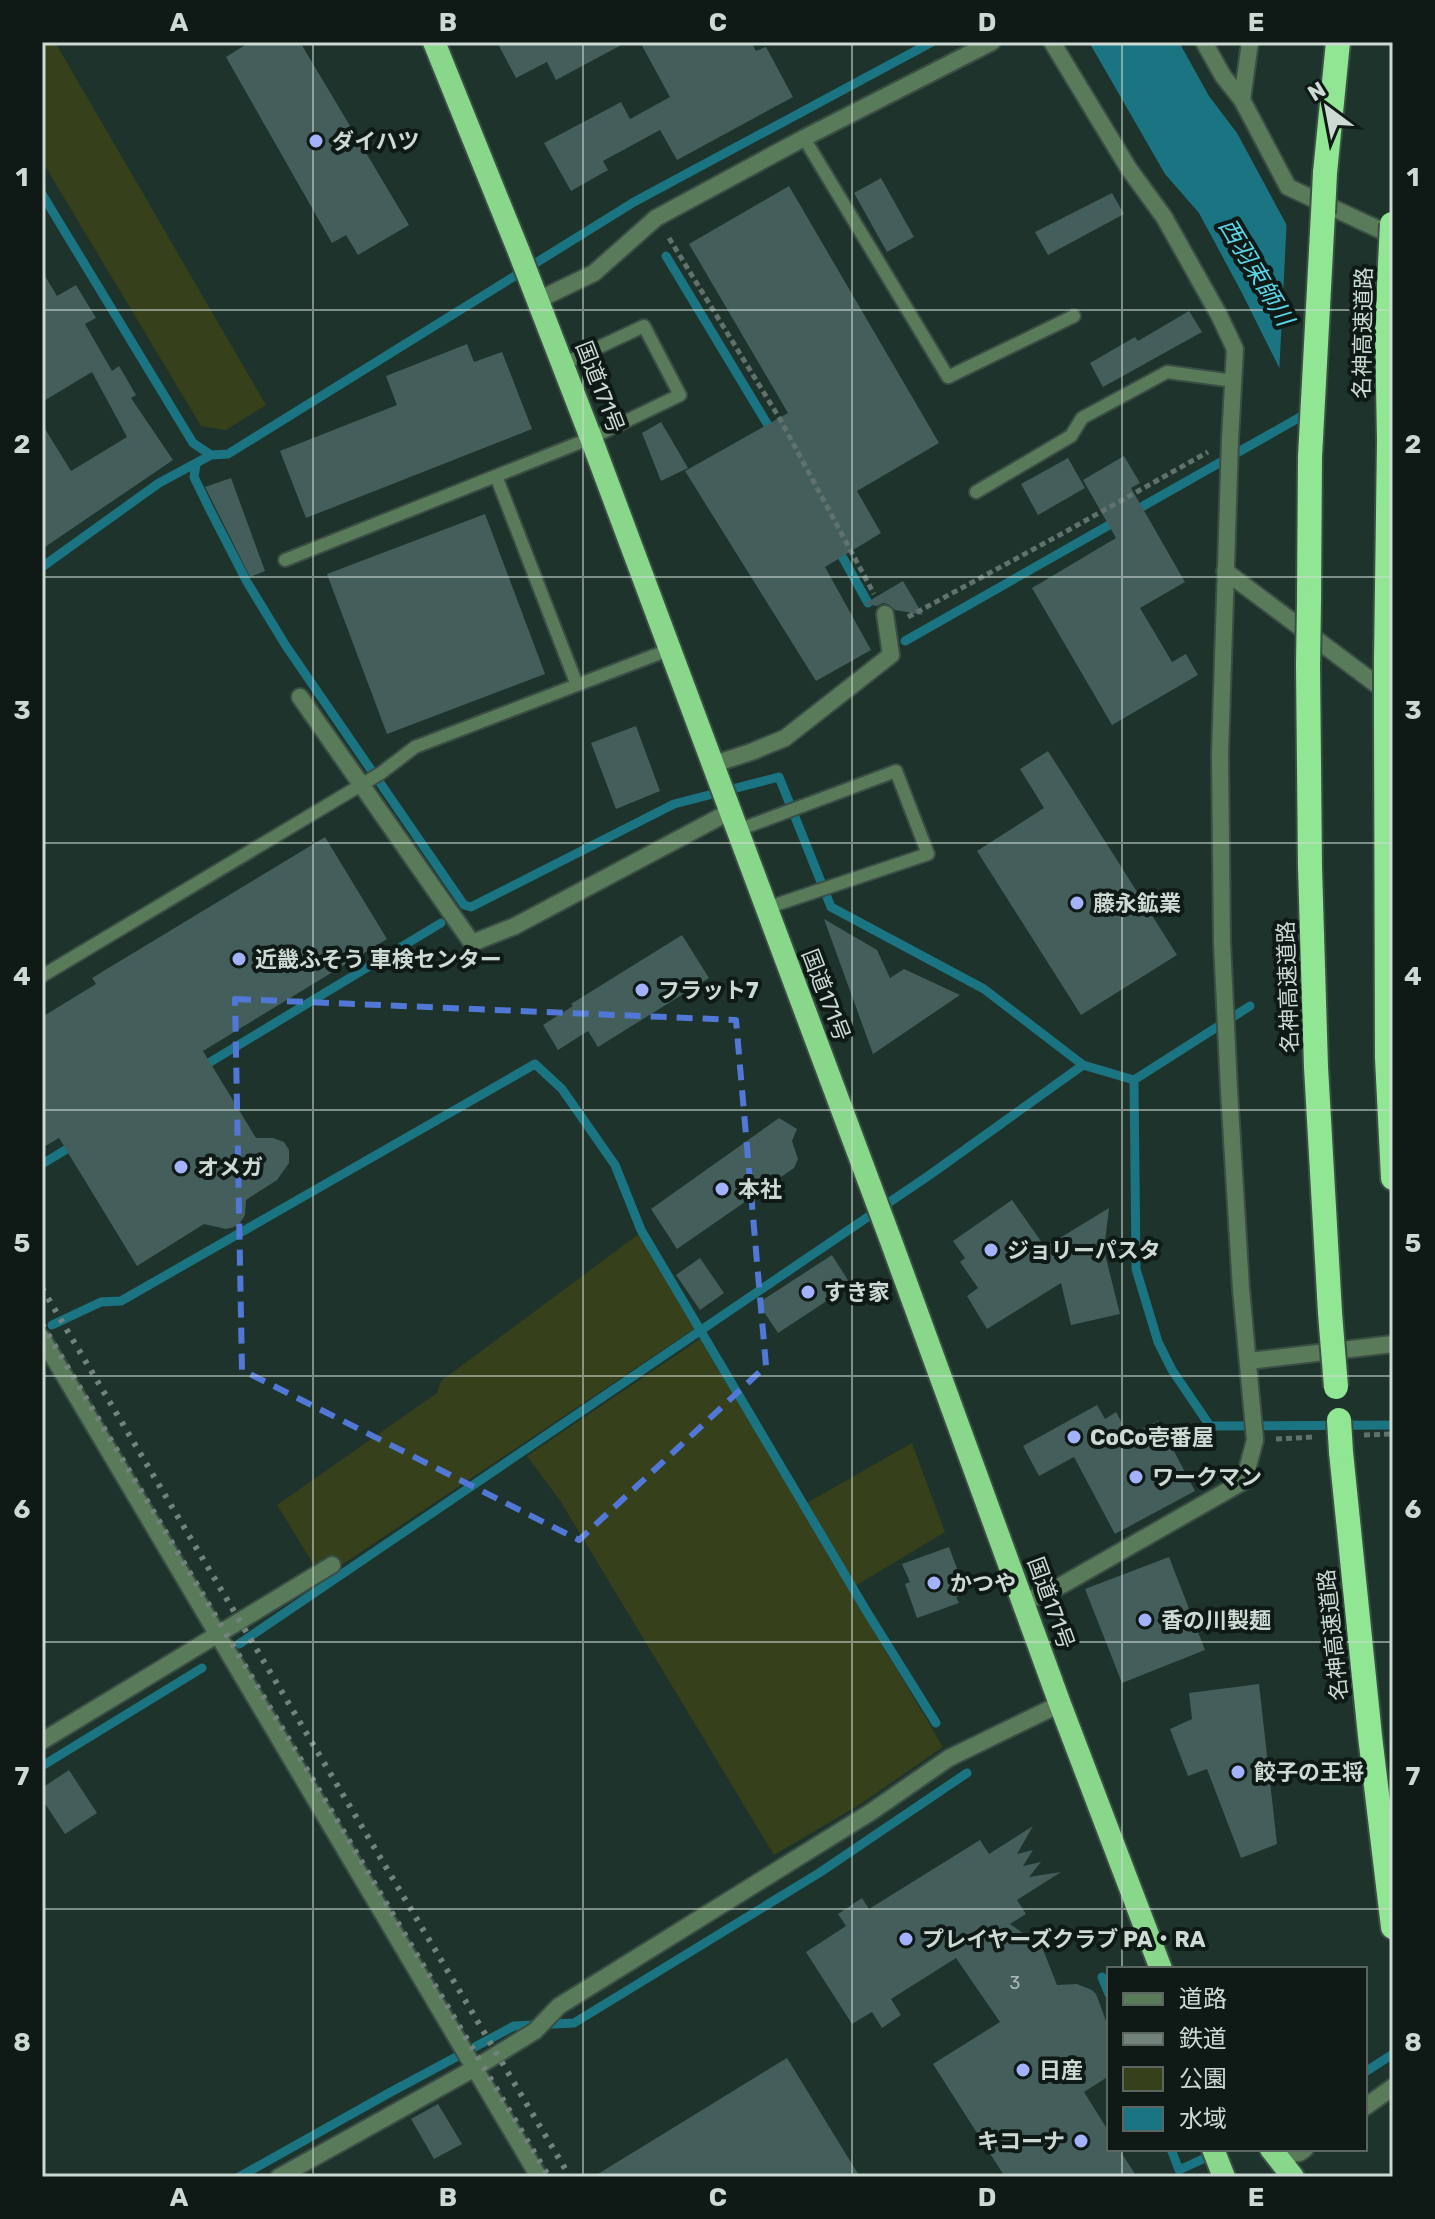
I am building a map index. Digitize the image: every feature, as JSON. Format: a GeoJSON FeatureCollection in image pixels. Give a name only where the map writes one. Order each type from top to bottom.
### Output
{"type":"FeatureCollection","features":[{"type":"Feature","properties":{"kind":"highway","name":"国道171号"},"geometry":{"type":"LineString","coordinates":[[434,42],[535,292],[671,649],[1060,1704],[1160,1967]]}},
{"type":"Feature","properties":{"kind":"highway","name":"名神高速道路"},"geometry":{"type":"LineString","coordinates":[[1338,42],[1325,173],[1310,457],[1308,665],[1311,913],[1317,1082],[1341,1452],[1366,1704],[1393,1927]]}},
{"type":"Feature","properties":{"kind":"highway","name":"名神高速道路"},"geometry":{"type":"LineString","coordinates":[[1393,223],[1387,331],[1386,723],[1387,1058],[1393,1178]]}},
{"type":"Feature","properties":{"kind":"street"},"geometry":{"type":"LineString","coordinates":[[535,292],[594,273],[656,218],[992,42]]}},
{"type":"Feature","properties":{"kind":"street"},"geometry":{"type":"LineString","coordinates":[[1023,1603],[1062,1585],[1244,1481],[1255,1440],[1241,1289],[1222,942],[1220,754],[1235,349],[1164,217],[1129,169],[1052,42]]}},
{"type":"Feature","properties":{"kind":"street"},"geometry":{"type":"LineString","coordinates":[[1204,42],[1223,76],[1242,100],[1288,187],[1393,223]]}},
{"type":"Feature","properties":{"kind":"street"},"geometry":{"type":"LineString","coordinates":[[1242,100],[1250,42]]}},
{"type":"Feature","properties":{"kind":"street"},"geometry":{"type":"LineString","coordinates":[[1225,571],[1393,697]]}},
{"type":"Feature","properties":{"kind":"street"},"geometry":{"type":"LineString","coordinates":[[716,770],[785,738],[891,655],[885,614]]}},
{"type":"Feature","properties":{"kind":"street"},"geometry":{"type":"LineString","coordinates":[[300,697],[372,778],[472,943],[515,926],[734,820]]}},
{"type":"Feature","properties":{"kind":"street"},"geometry":{"type":"LineString","coordinates":[[42,1338],[539,2177]]}},
{"type":"Feature","properties":{"kind":"street"},"geometry":{"type":"LineString","coordinates":[[1249,1361],[1393,1344]]}},
{"type":"Feature","properties":{"kind":"street"},"geometry":{"type":"LineString","coordinates":[[42,1741],[332,1565]]}},
{"type":"Feature","properties":{"kind":"street"},"geometry":{"type":"LineString","coordinates":[[279,2177],[467,2056],[535,2031],[559,2006],[871,1812],[949,1758],[1060,1704]]}},
{"type":"Feature","properties":{"kind":"street"},"geometry":{"type":"LineString","coordinates":[[1367,2106],[1393,2087]]}},
{"type":"Feature","properties":{"kind":"lane"},"geometry":{"type":"LineString","coordinates":[[804,138],[948,377],[1074,316]]}},
{"type":"Feature","properties":{"kind":"lane"},"geometry":{"type":"LineString","coordinates":[[285,560],[591,438],[680,395],[644,326],[563,364]]}},
{"type":"Feature","properties":{"kind":"lane"},"geometry":{"type":"LineString","coordinates":[[976,492],[1071,436],[1082,418],[1167,372],[1234,381]]}},
{"type":"Feature","properties":{"kind":"lane"},"geometry":{"type":"LineString","coordinates":[[496,476],[577,685]]}},
{"type":"Feature","properties":{"kind":"lane"},"geometry":{"type":"LineString","coordinates":[[42,976],[372,778],[415,747],[671,649]]}},
{"type":"Feature","properties":{"kind":"lane"},"geometry":{"type":"LineString","coordinates":[[734,820],[782,814],[896,771],[928,854],[766,908]]}},
{"type":"Feature","properties":{"kind":"path"},"geometry":{"type":"LineString","coordinates":[[669,238],[780,419],[885,614],[908,617],[1230,440]]}},
{"type":"Feature","properties":{"kind":"highlighted area"},"geometry":{"type":"Polygon","coordinates":[[[235,999],[736,1020],[766,1366],[579,1540],[242,1370],[235,999]]]}},
{"type":"Feature","properties":{"kind":"green space"},"geometry":{"type":"Polygon","coordinates":[[[42,42],[55,42],[266,405],[226,430],[201,426],[42,161],[42,42]]]}},
{"type":"Feature","properties":{"kind":"green space"},"geometry":{"type":"Polygon","coordinates":[[[640,1233],[697,1327],[322,1578],[277,1505],[437,1393],[441,1381],[640,1233]]]}},
{"type":"Feature","properties":{"kind":"green space"},"geometry":{"type":"Polygon","coordinates":[[[700,1339],[943,1747],[859,1805],[774,1855],[561,1502],[527,1456],[700,1339]]]}},
{"type":"Feature","properties":{"kind":"green space"},"geometry":{"type":"Polygon","coordinates":[[[912,1443],[945,1532],[855,1586],[807,1503],[912,1443]]]}},
{"type":"Feature","properties":{"kind":"water","name":"西羽束師川"},"geometry":{"type":"Polygon","coordinates":[[[1089,42],[1179,42],[1209,96],[1237,133],[1393,422],[1393,597],[1199,213],[1165,174],[1089,42]]]}},
{"type":"Feature","properties":{"kind":"pier"},"geometry":{"type":"Polygon","coordinates":[[[1287,216],[1393,413],[1389,598],[1279,376],[1287,216]]]}},
{"type":"Feature","properties":{"kind":"building","name":"ダイハツ"},"geometry":{"type":"Polygon","coordinates":[[[250,42],[300,42],[409,225],[358,255],[346,235],[332,243],[226,57],[250,42]]]}},
{"type":"Feature","properties":{"kind":"building"},"geometry":{"type":"Polygon","coordinates":[[[497,42],[627,42],[556,80],[547,62],[516,78],[497,42]]]}},
{"type":"Feature","properties":{"kind":"building"},"geometry":{"type":"Polygon","coordinates":[[[640,42],[751,42],[756,51],[766,47],[793,97],[677,160],[660,130],[603,161],[608,170],[571,191],[544,143],[621,102],[630,119],[670,97],[640,42]]]}},
{"type":"Feature","properties":{"kind":"building"},"geometry":{"type":"Polygon","coordinates":[[[881,178],[914,237],[887,252],[854,193],[881,178]]]}},
{"type":"Feature","properties":{"kind":"building"},"geometry":{"type":"Polygon","coordinates":[[[789,186],[939,443],[857,491],[881,533],[825,567],[871,650],[816,681],[685,471],[788,413],[689,244],[789,186]]]}},
{"type":"Feature","properties":{"kind":"building"},"geometry":{"type":"Polygon","coordinates":[[[1112,193],[1124,214],[1048,255],[1035,232],[1112,193]]]}},
{"type":"Feature","properties":{"kind":"building"},"geometry":{"type":"Polygon","coordinates":[[[42,271],[57,296],[76,285],[96,318],[85,324],[112,371],[119,366],[136,395],[131,398],[173,460],[42,549],[42,424],[71,471],[127,437],[92,372],[42,402],[42,271]]]}},
{"type":"Feature","properties":{"kind":"building"},"geometry":{"type":"Polygon","coordinates":[[[1189,311],[1202,332],[1103,387],[1090,363],[1135,337],[1138,341],[1189,311]]]}},
{"type":"Feature","properties":{"kind":"building"},"geometry":{"type":"Polygon","coordinates":[[[467,344],[474,362],[502,352],[532,429],[306,518],[280,451],[397,405],[386,376],[467,344]]]}},
{"type":"Feature","properties":{"kind":"building"},"geometry":{"type":"Polygon","coordinates":[[[661,422],[688,468],[661,481],[642,433],[661,422]]]}},
{"type":"Feature","properties":{"kind":"building"},"geometry":{"type":"Polygon","coordinates":[[[1124,456],[1140,483],[1131,488],[1185,582],[1140,608],[1172,662],[1186,654],[1198,675],[1112,725],[1032,588],[1116,538],[1083,480],[1124,456]]]}},
{"type":"Feature","properties":{"kind":"building"},"geometry":{"type":"Polygon","coordinates":[[[1068,458],[1085,488],[1038,515],[1021,484],[1068,458]]]}},
{"type":"Feature","properties":{"kind":"building"},"geometry":{"type":"Polygon","coordinates":[[[231,478],[265,571],[250,577],[205,487],[231,478]]]}},
{"type":"Feature","properties":{"kind":"building"},"geometry":{"type":"Polygon","coordinates":[[[485,514],[545,674],[387,734],[327,574],[485,514]]]}},
{"type":"Feature","properties":{"kind":"building"},"geometry":{"type":"Polygon","coordinates":[[[903,581],[923,615],[895,610],[883,603],[877,606],[864,604],[903,581]]]}},
{"type":"Feature","properties":{"kind":"building"},"geometry":{"type":"Polygon","coordinates":[[[636,726],[660,791],[616,809],[591,743],[636,726]]]}},
{"type":"Feature","properties":{"kind":"building","name":"藤永鉱業"},"geometry":{"type":"Polygon","coordinates":[[[1048,751],[1177,955],[1081,1015],[977,851],[1044,808],[1020,769],[1048,751]]]}},
{"type":"Feature","properties":{"kind":"building"},"geometry":{"type":"Polygon","coordinates":[[[325,837],[387,939],[203,1051],[256,1138],[273,1138],[284,1142],[289,1150],[289,1163],[277,1180],[246,1200],[245,1215],[240,1223],[226,1229],[204,1224],[137,1266],[59,1138],[42,1148],[42,1017],[96,984],[92,978],[325,837]]]}},
{"type":"Feature","properties":{"kind":"building"},"geometry":{"type":"Polygon","coordinates":[[[824,919],[877,950],[890,978],[904,969],[960,995],[873,1054],[824,919]]]}},
{"type":"Feature","properties":{"kind":"building","name":"フラット7"},"geometry":{"type":"Polygon","coordinates":[[[682,935],[709,978],[598,1047],[588,1031],[558,1050],[543,1025],[573,1006],[571,1004],[682,935]]]}},
{"type":"Feature","properties":{"kind":"building","name":"本社"},"geometry":{"type":"Polygon","coordinates":[[[779,1118],[797,1129],[792,1141],[798,1159],[794,1168],[677,1249],[651,1209],[779,1118]]]}},
{"type":"Feature","properties":{"kind":"building"},"geometry":{"type":"Polygon","coordinates":[[[1012,1200],[1045,1247],[1109,1208],[1104,1250],[1120,1314],[1071,1325],[1061,1283],[987,1329],[967,1296],[978,1288],[960,1262],[965,1258],[953,1241],[1012,1200]]]}},
{"type":"Feature","properties":{"kind":"building","name":"すき家"},"geometry":{"type":"Polygon","coordinates":[[[832,1255],[851,1285],[778,1333],[758,1303],[832,1255]]]}},
{"type":"Feature","properties":{"kind":"building"},"geometry":{"type":"Polygon","coordinates":[[[700,1258],[724,1293],[700,1310],[676,1275],[700,1258]]]}},
{"type":"Feature","properties":{"kind":"building","name":"ワークマン"},"geometry":{"type":"Polygon","coordinates":[[[1097,1405],[1105,1419],[1116,1412],[1129,1436],[1158,1421],[1195,1491],[1115,1534],[1074,1457],[1039,1476],[1023,1446],[1097,1405]]]}},
{"type":"Feature","properties":{"kind":"building","name":"かつや"},"geometry":{"type":"Polygon","coordinates":[[[949,1547],[966,1593],[956,1597],[959,1603],[917,1618],[905,1584],[910,1582],[902,1564],[949,1547]]]}},
{"type":"Feature","properties":{"kind":"building","name":"香の川製麺"},"geometry":{"type":"Polygon","coordinates":[[[1169,1557],[1205,1650],[1122,1683],[1085,1589],[1169,1557]]]}},
{"type":"Feature","properties":{"kind":"building","name":"餃子の王将"},"geometry":{"type":"Polygon","coordinates":[[[1259,1684],[1277,1844],[1241,1858],[1207,1769],[1188,1776],[1170,1729],[1192,1719],[1189,1693],[1259,1684]]]}},
{"type":"Feature","properties":{"kind":"building"},"geometry":{"type":"Polygon","coordinates":[[[69,1770],[97,1813],[65,1834],[42,1799],[42,1788],[69,1770]]]}},
{"type":"Feature","properties":{"kind":"building"},"geometry":{"type":"Polygon","coordinates":[[[1033,1826],[1017,1854],[1033,1850],[1023,1866],[1041,1862],[1029,1877],[1061,1872],[1017,1900],[1026,1914],[1010,1924],[1042,1947],[1057,1985],[1077,1984],[1096,1994],[1107,2024],[1107,2077],[1084,2092],[1107,2129],[1107,2151],[1120,2151],[1137,2177],[1005,2177],[933,2064],[1000,2022],[956,1958],[891,1999],[901,2015],[882,2028],[872,2012],[852,2024],[806,1952],[846,1926],[838,1914],[862,1898],[869,1909],[980,1840],[989,1854],[1033,1826]]]}},
{"type":"Feature","properties":{"kind":"building"},"geometry":{"type":"Polygon","coordinates":[[[787,2058],[860,2177],[593,2177],[787,2058]]]}},
{"type":"Feature","properties":{"kind":"building"},"geometry":{"type":"Polygon","coordinates":[[[438,2104],[462,2144],[434,2159],[411,2119],[438,2104]]]}},
{"type":"Feature","properties":{"kind":"waterway"},"geometry":{"type":"LineString","coordinates":[[42,194],[193,443],[211,455],[228,454],[634,202],[932,42]]}},
{"type":"Feature","properties":{"kind":"waterway"},"geometry":{"type":"LineString","coordinates":[[666,256],[774,435]]}},
{"type":"Feature","properties":{"kind":"waterway"},"geometry":{"type":"LineString","coordinates":[[1131,513],[1309,412]]}},
{"type":"Feature","properties":{"kind":"waterway"},"geometry":{"type":"LineString","coordinates":[[42,567],[159,483],[211,455]]}},
{"type":"Feature","properties":{"kind":"waterway"},"geometry":{"type":"LineString","coordinates":[[196,465],[194,477],[247,582],[286,646],[464,905],[471,907],[674,804],[779,777],[831,907],[984,989],[1083,1065],[1134,1080],[1250,1006]]}},
{"type":"Feature","properties":{"kind":"waterway"},"geometry":{"type":"LineString","coordinates":[[905,641],[1118,520]]}},
{"type":"Feature","properties":{"kind":"waterway"},"geometry":{"type":"LineString","coordinates":[[838,549],[868,603]]}},
{"type":"Feature","properties":{"kind":"waterway"},"geometry":{"type":"LineString","coordinates":[[202,1067],[441,923]]}},
{"type":"Feature","properties":{"kind":"waterway"},"geometry":{"type":"LineString","coordinates":[[52,1325],[101,1302],[121,1301],[535,1064],[562,1089],[615,1165],[641,1230],[936,1723]]}},
{"type":"Feature","properties":{"kind":"waterway"},"geometry":{"type":"LineString","coordinates":[[239,1644],[931,1174],[1083,1065]]}},
{"type":"Feature","properties":{"kind":"waterway"},"geometry":{"type":"LineString","coordinates":[[1134,1080],[1136,1269],[1158,1342],[1172,1370],[1210,1426],[1393,1425]]}},
{"type":"Feature","properties":{"kind":"waterway"},"geometry":{"type":"LineString","coordinates":[[42,1164],[77,1143]]}},
{"type":"Feature","properties":{"kind":"waterway"},"geometry":{"type":"LineString","coordinates":[[42,1766],[202,1668]]}},
{"type":"Feature","properties":{"kind":"waterway"},"geometry":{"type":"LineString","coordinates":[[239,2177],[514,2026],[574,2023],[819,1873],[967,1773]]}},
{"type":"Feature","properties":{"kind":"waterway"},"geometry":{"type":"LineString","coordinates":[[1102,1977],[1107,1989]]}},
{"type":"Feature","properties":{"kind":"waterway"},"geometry":{"type":"LineString","coordinates":[[1367,2071],[1393,2054]]}},
{"type":"Feature","properties":{"kind":"waterway"},"geometry":{"type":"LineString","coordinates":[[1172,2151],[1179,2170],[1214,2154]]}},
{"type":"Feature","properties":{"kind":"railway"},"geometry":{"type":"LineString","coordinates":[[42,1288],[570,2177]]}},
{"type":"Feature","properties":{"kind":"railway"},"geometry":{"type":"LineString","coordinates":[[42,1324],[549,2177]]}},
{"type":"Feature","properties":{"kind":"place","name":"ダイハツ"},"geometry":{"type":"Point","coordinates":[316,141]}},
{"type":"Feature","properties":{"kind":"place","name":"藤永鉱業"},"geometry":{"type":"Point","coordinates":[1077,903]}},
{"type":"Feature","properties":{"kind":"place","name":"近畿ふそう 車検センター"},"geometry":{"type":"Point","coordinates":[239,959]}},
{"type":"Feature","properties":{"kind":"place","name":"フラット7"},"geometry":{"type":"Point","coordinates":[642,990]}},
{"type":"Feature","properties":{"kind":"place","name":"オメガ"},"geometry":{"type":"Point","coordinates":[181,1167]}},
{"type":"Feature","properties":{"kind":"place","name":"本社"},"geometry":{"type":"Point","coordinates":[722,1189]}},
{"type":"Feature","properties":{"kind":"place","name":"ジョリーパスタ"},"geometry":{"type":"Point","coordinates":[991,1250]}},
{"type":"Feature","properties":{"kind":"place","name":"すき家"},"geometry":{"type":"Point","coordinates":[808,1292]}},
{"type":"Feature","properties":{"kind":"place","name":"CoCo壱番屋"},"geometry":{"type":"Point","coordinates":[1074,1437]}},
{"type":"Feature","properties":{"kind":"place","name":"ワークマン"},"geometry":{"type":"Point","coordinates":[1136,1477]}},
{"type":"Feature","properties":{"kind":"place","name":"かつや"},"geometry":{"type":"Point","coordinates":[934,1583]}},
{"type":"Feature","properties":{"kind":"place","name":"香の川製麺"},"geometry":{"type":"Point","coordinates":[1145,1620]}},
{"type":"Feature","properties":{"kind":"place","name":"餃子の王将"},"geometry":{"type":"Point","coordinates":[1238,1772]}},
{"type":"Feature","properties":{"kind":"place","name":"プレイヤーズクラブ PA・RA"},"geometry":{"type":"Point","coordinates":[906,1939]}},
{"type":"Feature","properties":{"kind":"place","name":"日産"},"geometry":{"type":"Point","coordinates":[1023,2070]}},
{"type":"Feature","properties":{"kind":"place","name":"キコーナ"},"geometry":{"type":"Point","coordinates":[1081,2141]}}]}
